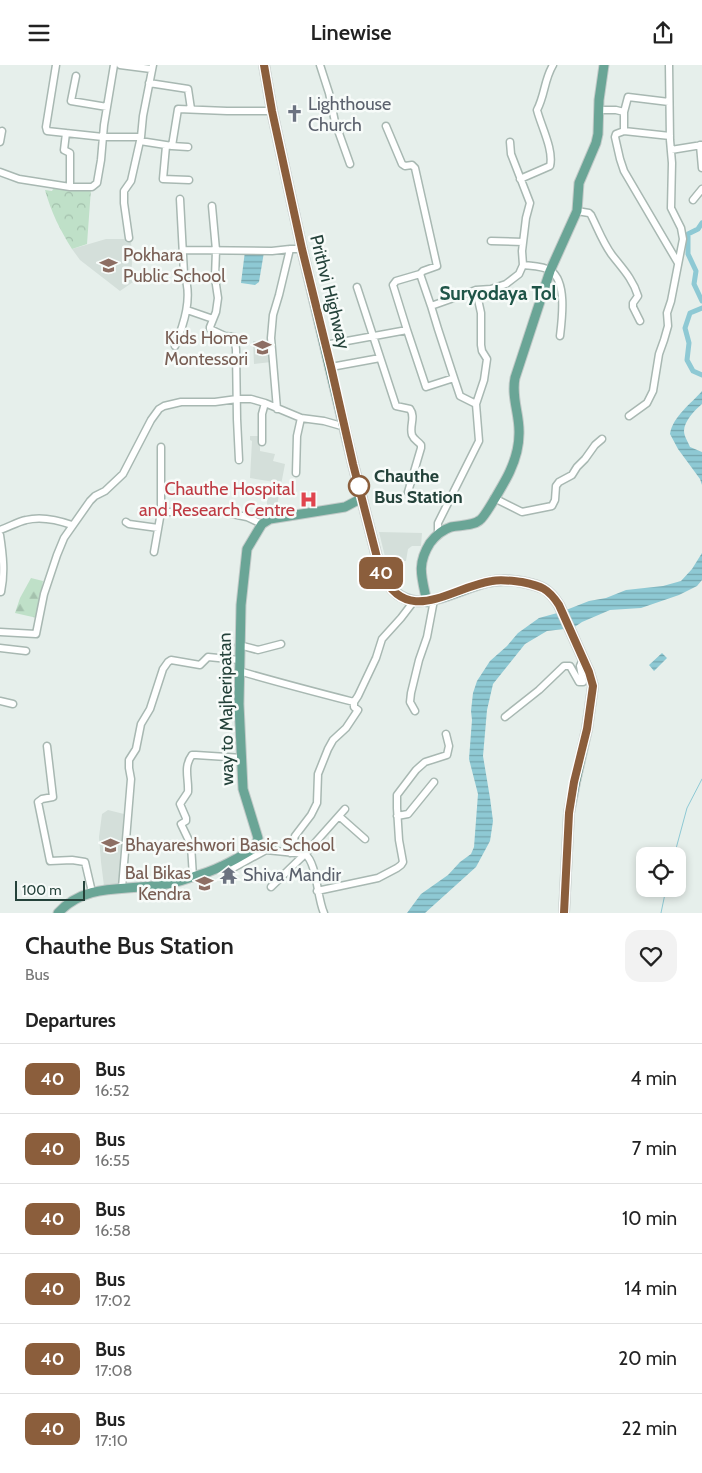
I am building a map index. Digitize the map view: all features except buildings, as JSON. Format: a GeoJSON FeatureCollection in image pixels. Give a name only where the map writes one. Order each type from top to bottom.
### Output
{"type":"FeatureCollection","features":[{"type":"Feature","properties":{"kind":"highway","name":"Prithvi Highway"},"geometry":{"type":"LineString","coordinates":[[264,65],[302,249],[381,573],[398,595],[414,601],[430,601],[497,580],[518,581],[544,588],[553,597],[564,616],[592,680],[593,694],[587,729],[574,782],[569,813],[564,913]]}},
{"type":"Feature","properties":{"kind":"main road"},"geometry":{"type":"LineString","coordinates":[[430,601],[421,574],[421,562],[427,549],[438,533],[480,520],[510,473],[519,434],[514,394],[515,378],[550,271],[577,211],[579,183],[598,134],[599,100],[604,65]]}},
{"type":"Feature","properties":{"kind":"main road"},"geometry":{"type":"LineString","coordinates":[[262,524],[270,519],[345,507],[362,498]]}},
{"type":"Feature","properties":{"kind":"main road","name":"way to Majheripatan"},"geometry":{"type":"LineString","coordinates":[[58,913],[72,901],[92,892],[153,886],[193,877],[221,867],[256,845],[258,838],[243,789],[239,671],[241,605],[247,549],[262,524]]}},
{"type":"Feature","properties":{"kind":"street"},"geometry":{"type":"LineString","coordinates":[[56,65],[46,127],[47,131],[141,139],[169,146],[188,147]]}},
{"type":"Feature","properties":{"kind":"street"},"geometry":{"type":"LineString","coordinates":[[0,172],[19,179],[70,187],[92,187],[98,183],[114,65]]}},
{"type":"Feature","properties":{"kind":"street"},"geometry":{"type":"LineString","coordinates":[[120,65],[152,67],[142,116],[141,139],[131,181],[124,191],[128,238]]}},
{"type":"Feature","properties":{"kind":"street"},"geometry":{"type":"LineString","coordinates":[[320,65],[335,122],[350,164]]}},
{"type":"Feature","properties":{"kind":"street"},"geometry":{"type":"LineString","coordinates":[[520,179],[550,166],[551,163],[550,150],[537,110],[542,101],[548,75],[554,65]]}},
{"type":"Feature","properties":{"kind":"street"},"geometry":{"type":"LineString","coordinates":[[629,416],[648,403],[653,391],[659,355],[668,326],[667,313],[683,239],[671,208],[672,179],[668,65]]}},
{"type":"Feature","properties":{"kind":"street"},"geometry":{"type":"LineString","coordinates":[[76,75],[70,101],[107,107]]}},
{"type":"Feature","properties":{"kind":"street"},"geometry":{"type":"LineString","coordinates":[[149,83],[188,89],[191,109]]}},
{"type":"Feature","properties":{"kind":"street"},"geometry":{"type":"LineString","coordinates":[[624,131],[624,111],[628,97],[669,103]]}},
{"type":"Feature","properties":{"kind":"street"},"geometry":{"type":"LineString","coordinates":[[189,180],[163,179],[178,109],[272,111]]}},
{"type":"Feature","properties":{"kind":"street"},"geometry":{"type":"LineString","coordinates":[[600,110],[624,111]]}},
{"type":"Feature","properties":{"kind":"street"},"geometry":{"type":"LineString","coordinates":[[386,126],[402,164],[405,166],[412,165],[414,168],[437,266],[423,271],[420,275],[394,283],[394,285],[426,387],[454,378]]}},
{"type":"Feature","properties":{"kind":"street"},"geometry":{"type":"LineString","coordinates":[[0,142],[2,131]]}},
{"type":"Feature","properties":{"kind":"street"},"geometry":{"type":"LineString","coordinates":[[670,136],[624,131],[616,134],[615,137],[624,171],[678,263]]}},
{"type":"Feature","properties":{"kind":"street"},"geometry":{"type":"LineString","coordinates":[[66,133],[64,150],[70,153],[70,187]]}},
{"type":"Feature","properties":{"kind":"street"},"geometry":{"type":"LineString","coordinates":[[431,306],[476,290],[491,289],[506,283],[519,274],[523,265],[523,241],[530,203],[511,154],[510,142]]}},
{"type":"Feature","properties":{"kind":"street"},"geometry":{"type":"LineString","coordinates":[[670,150],[701,145],[702,168]]}},
{"type":"Feature","properties":{"kind":"street"},"geometry":{"type":"LineString","coordinates":[[693,200],[702,189]]}},
{"type":"Feature","properties":{"kind":"street"},"geometry":{"type":"LineString","coordinates":[[175,346],[187,310],[187,282],[184,273],[180,199]]}},
{"type":"Feature","properties":{"kind":"street"},"geometry":{"type":"LineString","coordinates":[[212,206],[216,250],[215,278],[218,298],[216,312],[210,329],[234,337],[236,349],[239,460]]}},
{"type":"Feature","properties":{"kind":"street"},"geometry":{"type":"LineString","coordinates":[[577,211],[591,215],[601,238],[629,277],[638,295],[634,307],[640,321]]}},
{"type":"Feature","properties":{"kind":"street"},"geometry":{"type":"LineString","coordinates":[[491,241],[523,241]]}},
{"type":"Feature","properties":{"kind":"street"},"geometry":{"type":"LineString","coordinates":[[278,409],[271,338],[273,315],[290,249]]}},
{"type":"Feature","properties":{"kind":"street"},"geometry":{"type":"LineString","coordinates":[[183,250],[272,251],[302,249]]}},
{"type":"Feature","properties":{"kind":"street"},"geometry":{"type":"LineString","coordinates":[[523,265],[550,271],[556,278],[559,284],[563,307],[560,336]]}},
{"type":"Feature","properties":{"kind":"street"},"geometry":{"type":"LineString","coordinates":[[420,275],[460,396],[476,404]]}},
{"type":"Feature","properties":{"kind":"street"},"geometry":{"type":"LineString","coordinates":[[357,287],[396,406],[410,409],[413,413],[412,434],[422,448],[408,492]]}},
{"type":"Feature","properties":{"kind":"street"},"geometry":{"type":"LineString","coordinates":[[438,533],[438,523],[479,441],[476,404],[484,380],[487,359],[481,345],[481,313],[476,290]]}},
{"type":"Feature","properties":{"kind":"street"},"geometry":{"type":"LineString","coordinates":[[187,310],[213,319]]}},
{"type":"Feature","properties":{"kind":"street"},"geometry":{"type":"LineString","coordinates":[[325,345],[407,330]]}},
{"type":"Feature","properties":{"kind":"street"},"geometry":{"type":"LineString","coordinates":[[331,367],[380,358]]}},
{"type":"Feature","properties":{"kind":"street"},"geometry":{"type":"LineString","coordinates":[[0,631],[36,634],[49,579],[64,538],[90,501],[105,491],[123,474],[150,420],[164,406],[181,402],[251,399],[301,418],[324,421],[345,427]]}},
{"type":"Feature","properties":{"kind":"street"},"geometry":{"type":"LineString","coordinates":[[262,442],[262,413],[265,403]]}},
{"type":"Feature","properties":{"kind":"street"},"geometry":{"type":"LineString","coordinates":[[296,473],[297,436],[301,418]]}},
{"type":"Feature","properties":{"kind":"street"},"geometry":{"type":"LineString","coordinates":[[494,498],[522,512],[552,506],[555,500],[556,486],[559,482],[572,475],[594,445],[602,439]]}},
{"type":"Feature","properties":{"kind":"street"},"geometry":{"type":"LineString","coordinates":[[154,552],[161,512],[161,447]]}},
{"type":"Feature","properties":{"kind":"street"},"geometry":{"type":"LineString","coordinates":[[161,512],[223,512],[247,517],[262,524]]}},
{"type":"Feature","properties":{"kind":"street"},"geometry":{"type":"LineString","coordinates":[[0,530],[26,519],[48,519],[72,525]]}},
{"type":"Feature","properties":{"kind":"street"},"geometry":{"type":"LineString","coordinates":[[126,522],[158,528]]}},
{"type":"Feature","properties":{"kind":"street"},"geometry":{"type":"LineString","coordinates":[[0,535],[4,577],[1,592]]}},
{"type":"Feature","properties":{"kind":"street"},"geometry":{"type":"LineString","coordinates":[[290,853],[295,836],[315,807],[318,773],[328,749],[333,740],[346,728],[358,711],[354,707],[354,703],[369,673],[382,639],[414,601]]}},
{"type":"Feature","properties":{"kind":"street"},"geometry":{"type":"LineString","coordinates":[[415,711],[410,702],[411,693],[414,676],[427,637],[430,601]]}},
{"type":"Feature","properties":{"kind":"street"},"geometry":{"type":"LineString","coordinates":[[240,645],[258,650],[281,645]]}},
{"type":"Feature","properties":{"kind":"street"},"geometry":{"type":"LineString","coordinates":[[0,648],[26,651]]}},
{"type":"Feature","properties":{"kind":"street"},"geometry":{"type":"LineString","coordinates":[[122,888],[131,779],[129,760],[136,749],[141,724],[150,709],[163,669],[171,660],[200,665],[208,657],[240,660]]}},
{"type":"Feature","properties":{"kind":"street"},"geometry":{"type":"LineString","coordinates":[[505,717],[539,690],[564,666],[570,666],[578,682],[582,682],[580,666],[583,659]]}},
{"type":"Feature","properties":{"kind":"street"},"geometry":{"type":"LineString","coordinates":[[239,671],[354,703]]}},
{"type":"Feature","properties":{"kind":"street"},"geometry":{"type":"LineString","coordinates":[[0,701],[13,704]]}},
{"type":"Feature","properties":{"kind":"street"},"geometry":{"type":"LineString","coordinates":[[317,891],[378,877],[401,865],[403,862],[397,817],[397,795],[416,770],[425,762],[448,753],[450,746],[446,734]]}},
{"type":"Feature","properties":{"kind":"street"},"geometry":{"type":"LineString","coordinates":[[47,746],[53,797],[42,799],[38,803],[50,861],[72,860],[85,862],[92,892]]}},
{"type":"Feature","properties":{"kind":"street"},"geometry":{"type":"LineString","coordinates":[[193,877],[191,845],[181,823],[186,821],[186,818],[180,804],[188,792],[186,772],[189,759],[192,755],[242,757]]}},
{"type":"Feature","properties":{"kind":"street"},"geometry":{"type":"LineString","coordinates":[[397,817],[408,814],[434,782]]}},
{"type":"Feature","properties":{"kind":"street"},"geometry":{"type":"LineString","coordinates":[[271,887],[305,854],[345,809]]}},
{"type":"Feature","properties":{"kind":"street"},"geometry":{"type":"LineString","coordinates":[[339,816],[365,839]]}},
{"type":"Feature","properties":{"kind":"street"},"geometry":{"type":"LineString","coordinates":[[221,867],[233,868],[266,850],[305,854],[311,862],[320,904],[324,913]]}},
{"type":"Feature","properties":{"kind":"shaded area","name":"Pokhara Public School"},"geometry":{"type":"Polygon","coordinates":[[[106,239],[131,239],[132,264],[130,278],[133,282],[120,291],[80,260],[72,249],[106,239]]]}},
{"type":"Feature","properties":{"kind":"shaded area","name":"Kids Home Montessori"},"geometry":{"type":"Polygon","coordinates":[[[253,341],[270,341],[271,362],[254,364],[253,341]]]}},
{"type":"Feature","properties":{"kind":"shaded area"},"geometry":{"type":"Polygon","coordinates":[[[250,436],[260,436],[260,451],[275,454],[273,461],[285,464],[276,511],[267,512],[267,500],[274,482],[250,478],[252,441],[250,436]]]}},
{"type":"Feature","properties":{"kind":"shaded area"},"geometry":{"type":"Polygon","coordinates":[[[379,532],[422,533],[421,546],[412,546],[408,549],[406,561],[386,561],[379,532]]]}},
{"type":"Feature","properties":{"kind":"shaded area","name":"Bhayareshwori Basic School"},"geometry":{"type":"Polygon","coordinates":[[[108,810],[124,814],[120,886],[104,886],[99,837],[102,814],[108,810]]]}},
{"type":"Feature","properties":{"kind":"green space"},"geometry":{"type":"Polygon","coordinates":[[[54,187],[69,190],[91,189],[87,244],[72,249],[53,213],[45,190],[52,191],[54,187]]]}},
{"type":"Feature","properties":{"kind":"green space"},"geometry":{"type":"Polygon","coordinates":[[[31,578],[43,581],[37,618],[15,613],[20,598],[31,578]]]}},
{"type":"Feature","properties":{"kind":"water"},"geometry":{"type":"Polygon","coordinates":[[[245,251],[264,252],[259,282],[255,285],[241,283],[245,251]]]}},
{"type":"Feature","properties":{"kind":"water"},"geometry":{"type":"Polygon","coordinates":[[[702,391],[702,404],[688,420],[684,431],[690,447],[702,452],[702,485],[670,434],[679,416],[702,391]]]}},
{"type":"Feature","properties":{"kind":"water"},"geometry":{"type":"Polygon","coordinates":[[[702,553],[702,580],[697,586],[679,595],[641,608],[610,610],[573,628],[547,631],[525,644],[493,684],[487,710],[483,756],[493,821],[490,841],[476,867],[425,913],[407,913],[421,894],[448,875],[460,862],[471,854],[474,847],[478,794],[469,759],[471,711],[473,693],[477,681],[490,661],[518,633],[539,618],[626,590],[663,586],[681,581],[692,569],[702,553]]]}},
{"type":"Feature","properties":{"kind":"water"},"geometry":{"type":"Polygon","coordinates":[[[662,653],[667,658],[654,671],[649,665],[662,653]]]}},
{"type":"Feature","properties":{"kind":"waterway"},"geometry":{"type":"LineString","coordinates":[[702,223],[698,229],[688,234],[688,254],[696,271],[694,284],[702,301]]}},
{"type":"Feature","properties":{"kind":"waterway"},"geometry":{"type":"LineString","coordinates":[[702,308],[690,313],[685,328],[689,343],[687,360],[693,371],[702,375]]}},
{"type":"Feature","properties":{"kind":"waterway"},"geometry":{"type":"LineString","coordinates":[[676,847],[687,808],[702,779]]}},
{"type":"Feature","properties":{"kind":"waterway"},"geometry":{"type":"LineString","coordinates":[[661,913],[664,897]]}},
{"type":"Feature","properties":{"kind":"bus line","name":"40"},"geometry":{"type":"LineString","coordinates":[[264,65],[302,249],[381,573],[393,591],[409,600],[434,600],[492,581],[518,581],[544,588],[559,605],[576,647],[589,672],[593,694],[569,813],[564,913]]}},
{"type":"Feature","properties":{"kind":"place","name":"Lighthouse Church"},"geometry":{"type":"Point","coordinates":[294,114]}},
{"type":"Feature","properties":{"kind":"place","name":"Pokhara Public School"},"geometry":{"type":"Point","coordinates":[109,265]}},
{"type":"Feature","properties":{"kind":"place","name":"Kids Home Montessori"},"geometry":{"type":"Point","coordinates":[262,348]}},
{"type":"Feature","properties":{"kind":"place","name":"Chauthe Bus Station"},"geometry":{"type":"Point","coordinates":[359,486]}},
{"type":"Feature","properties":{"kind":"place","name":"Chauthe Hospital and Research Centre"},"geometry":{"type":"Point","coordinates":[309,499]}},
{"type":"Feature","properties":{"kind":"place","name":"Bhayareshwori Basic School"},"geometry":{"type":"Point","coordinates":[111,845]}},
{"type":"Feature","properties":{"kind":"place","name":"Shiva Mandir"},"geometry":{"type":"Point","coordinates":[229,875]}},
{"type":"Feature","properties":{"kind":"place","name":"Bal Bikas Kendra"},"geometry":{"type":"Point","coordinates":[205,883]}},
{"type":"Feature","properties":{"kind":"district","name":"Suryodaya Tol"},"geometry":{"type":"Point","coordinates":[498,293]}}]}
